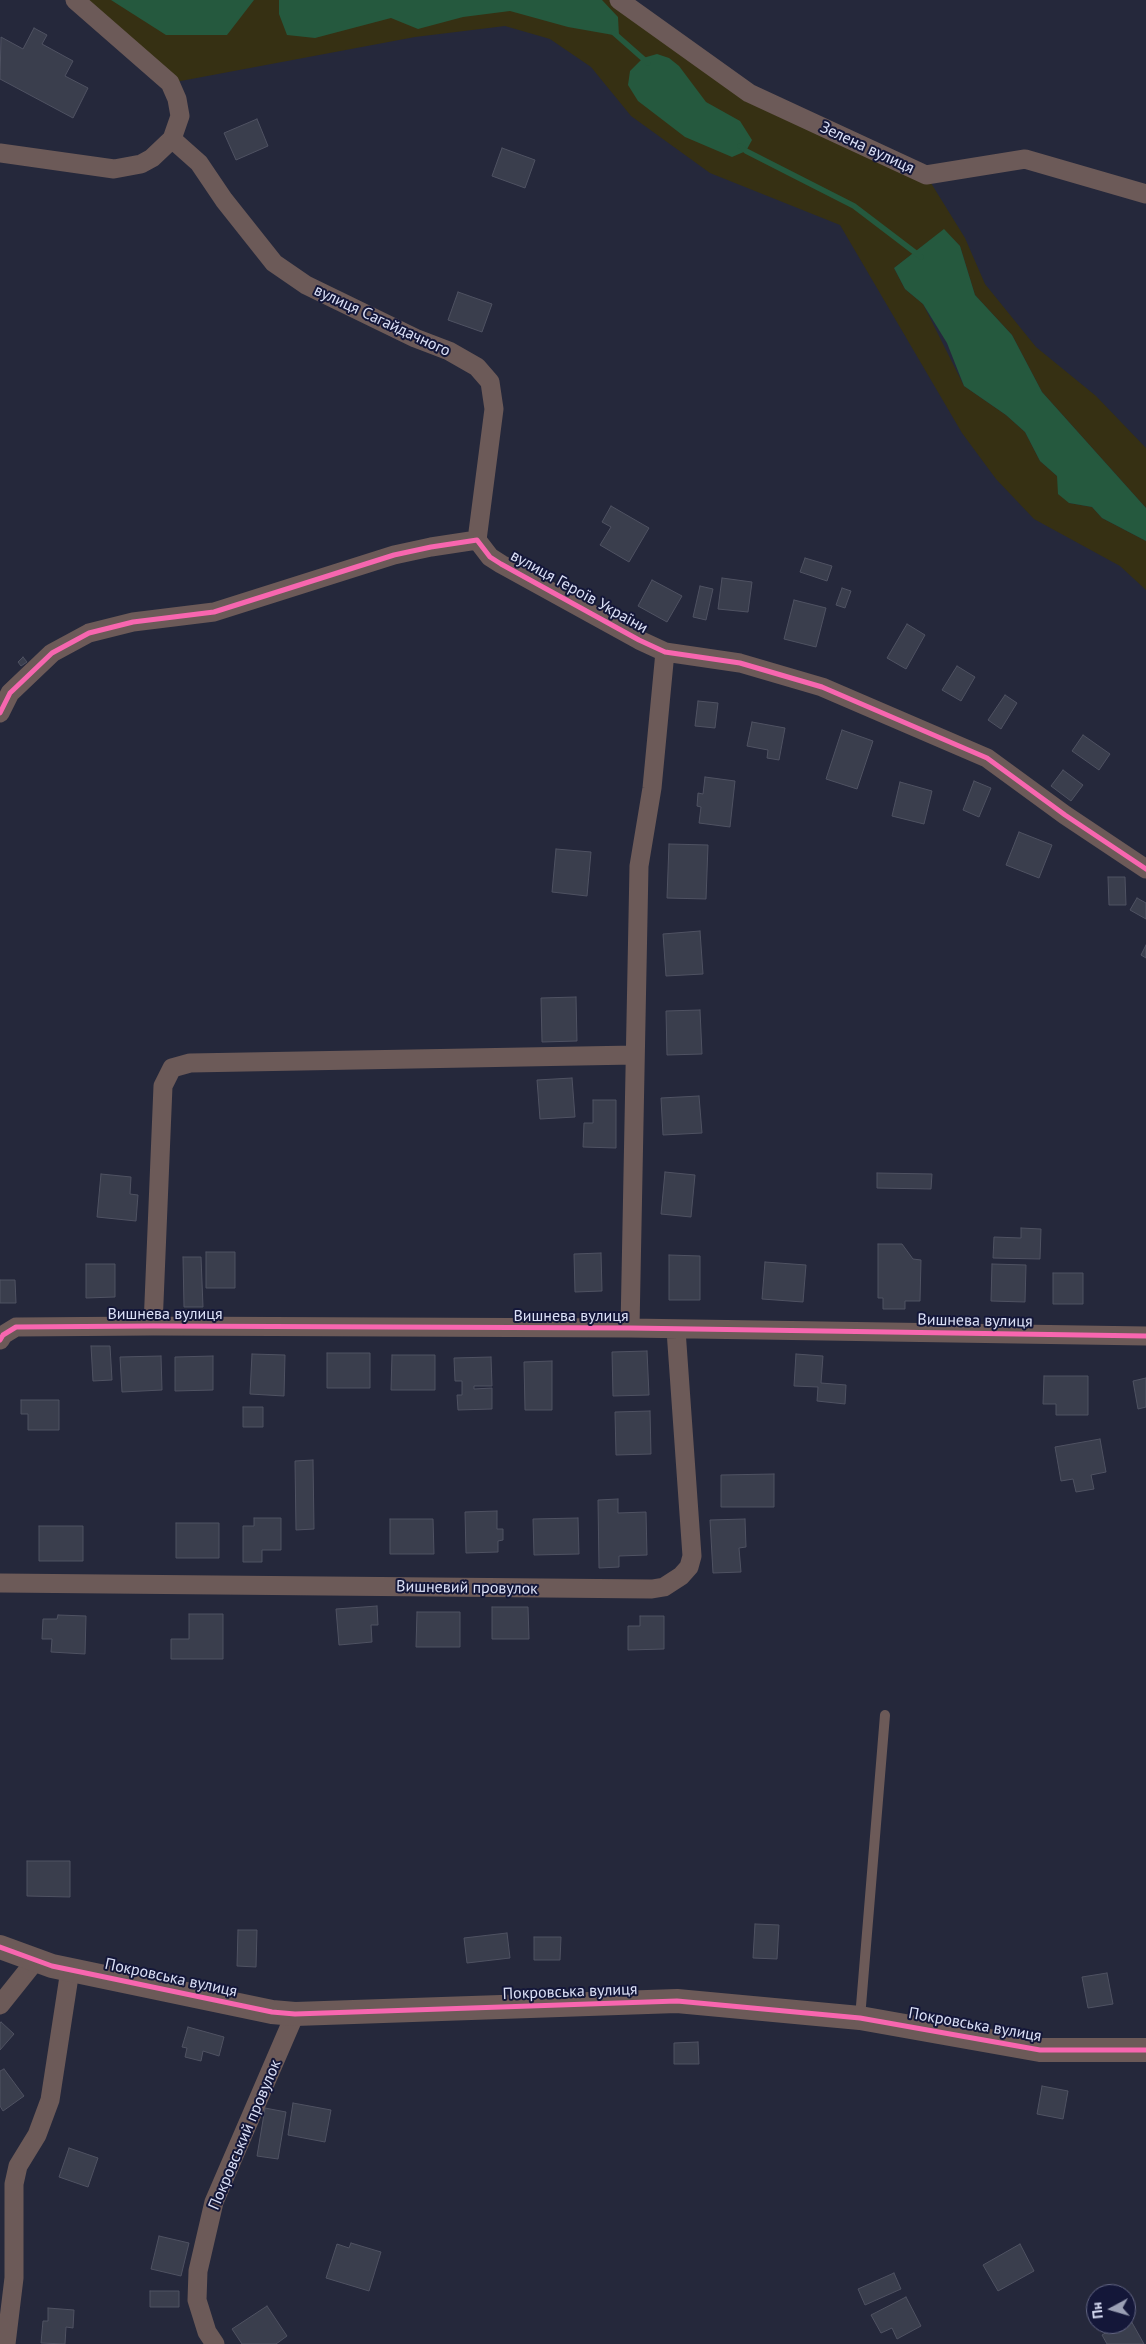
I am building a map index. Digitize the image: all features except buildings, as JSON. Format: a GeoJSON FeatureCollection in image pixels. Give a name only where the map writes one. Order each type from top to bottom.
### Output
{"type":"FeatureCollection","features":[{"type":"Feature","properties":{"kind":"street"},"geometry":{"type":"LineString","coordinates":[[0,153],[114,169],[142,164],[152,158],[172,138],[180,116],[177,99],[170,83],[75,0]]}},
{"type":"Feature","properties":{"kind":"street","name":"Зелена вулиця"},"geometry":{"type":"LineString","coordinates":[[619,0],[749,93],[926,175],[1024,159],[1146,194]]}},
{"type":"Feature","properties":{"kind":"street","name":"вулиця Сагайдачного"},"geometry":{"type":"LineString","coordinates":[[172,138],[199,163],[262,250],[288,274],[415,338],[449,351],[477,367],[490,382],[494,409],[477,540]]}},
{"type":"Feature","properties":{"kind":"street"},"geometry":{"type":"LineString","coordinates":[[0,713],[5,694],[52,653],[69,642],[97,631],[133,622],[214,612],[394,555],[477,540]]}},
{"type":"Feature","properties":{"kind":"street","name":"вулиця Героїв України"},"geometry":{"type":"LineString","coordinates":[[477,540],[490,557],[501,564],[639,640],[665,652],[740,663],[822,687],[987,758],[1065,815],[1146,869]]}},
{"type":"Feature","properties":{"kind":"street"},"geometry":{"type":"LineString","coordinates":[[630,1328],[639,866],[652,788],[665,652]]}},
{"type":"Feature","properties":{"kind":"street"},"geometry":{"type":"LineString","coordinates":[[153,1326],[163,1086],[172,1068],[190,1062],[635,1055]]}},
{"type":"Feature","properties":{"kind":"street","name":"Вишнева вулиця"},"geometry":{"type":"LineString","coordinates":[[0,1340],[3,1335],[16,1327],[153,1326],[630,1328],[1146,1336]]}},
{"type":"Feature","properties":{"kind":"street","name":"Вишневий провулок"},"geometry":{"type":"LineString","coordinates":[[0,1583],[652,1590],[664,1587],[682,1576],[689,1567],[692,1556],[676,1330]]}},
{"type":"Feature","properties":{"kind":"street","name":"Покровська вулиця"},"geometry":{"type":"LineString","coordinates":[[0,1947],[70,1970],[272,2012],[296,2014],[677,2001],[860,2018],[1040,2050],[1145,2050]]}},
{"type":"Feature","properties":{"kind":"street"},"geometry":{"type":"LineString","coordinates":[[0,2005],[36,1960]]}},
{"type":"Feature","properties":{"kind":"street"},"geometry":{"type":"LineString","coordinates":[[6,2344],[14,2278],[14,2184],[18,2166],[37,2135],[50,2100],[70,1970]]}},
{"type":"Feature","properties":{"kind":"street","name":"Покровський провулок"},"geometry":{"type":"LineString","coordinates":[[215,2344],[208,2332],[197,2300],[198,2271],[214,2202],[296,2014]]}},
{"type":"Feature","properties":{"kind":"lane"},"geometry":{"type":"LineString","coordinates":[[860,2018],[885,1715]]}},
{"type":"Feature","properties":{"kind":"shaded area"},"geometry":{"type":"Polygon","coordinates":[[[75,0],[619,0],[749,93],[926,175],[965,238],[985,284],[1036,347],[1096,396],[1146,448],[1146,508],[1042,392],[1012,335],[975,295],[960,246],[944,230],[894,268],[905,289],[923,304],[964,386],[1006,415],[1025,432],[1040,461],[1057,476],[1069,503],[1092,507],[1102,518],[1146,541],[1146,590],[1120,566],[1034,519],[996,479],[962,433],[840,225],[710,173],[631,116],[591,67],[550,39],[505,26],[415,37],[170,83],[75,0]]]}},
{"type":"Feature","properties":{"kind":"shaded area"},"geometry":{"type":"Polygon","coordinates":[[[111,0],[254,0],[227,35],[166,35],[111,0]]]}},
{"type":"Feature","properties":{"kind":"shaded area"},"geometry":{"type":"Polygon","coordinates":[[[279,0],[602,0],[618,17],[619,36],[568,27],[510,11],[463,17],[418,29],[391,18],[315,38],[287,35],[279,14],[279,0]]]}},
{"type":"Feature","properties":{"kind":"shaded area"},"geometry":{"type":"Polygon","coordinates":[[[657,54],[669,58],[679,66],[706,102],[740,121],[752,140],[746,151],[732,157],[685,137],[638,101],[628,85],[630,71],[643,58],[657,54]]]}},
{"type":"Feature","properties":{"kind":"shaded area"},"geometry":{"type":"Polygon","coordinates":[[[944,229],[960,246],[975,295],[1012,335],[1042,392],[1146,508],[1146,541],[1102,518],[1092,507],[1069,503],[1058,494],[1057,476],[1040,461],[1025,432],[1006,415],[964,386],[947,343],[923,304],[905,289],[894,268],[944,229]]]}},
{"type":"Feature","properties":{"kind":"waterway"},"geometry":{"type":"LineString","coordinates":[[614,33],[648,63]]}},
{"type":"Feature","properties":{"kind":"waterway"},"geometry":{"type":"LineString","coordinates":[[740,146],[746,151],[854,206],[921,257]]}},
{"type":"Feature","properties":{"kind":"cycle path"},"geometry":{"type":"LineString","coordinates":[[0,713],[10,693],[52,653],[89,633],[133,622],[214,612],[394,555],[477,540],[490,557],[501,564],[639,640],[665,652],[740,663],[822,687],[987,758],[1065,815],[1146,869]]}},
{"type":"Feature","properties":{"kind":"cycle path"},"geometry":{"type":"LineString","coordinates":[[0,1340],[3,1335],[16,1327],[153,1326],[630,1328],[1146,1336]]}},
{"type":"Feature","properties":{"kind":"cycle path"},"geometry":{"type":"LineString","coordinates":[[0,1947],[52,1966],[272,2012],[295,2014],[677,2001],[860,2018],[1040,2050],[1146,2050]]}}]}
